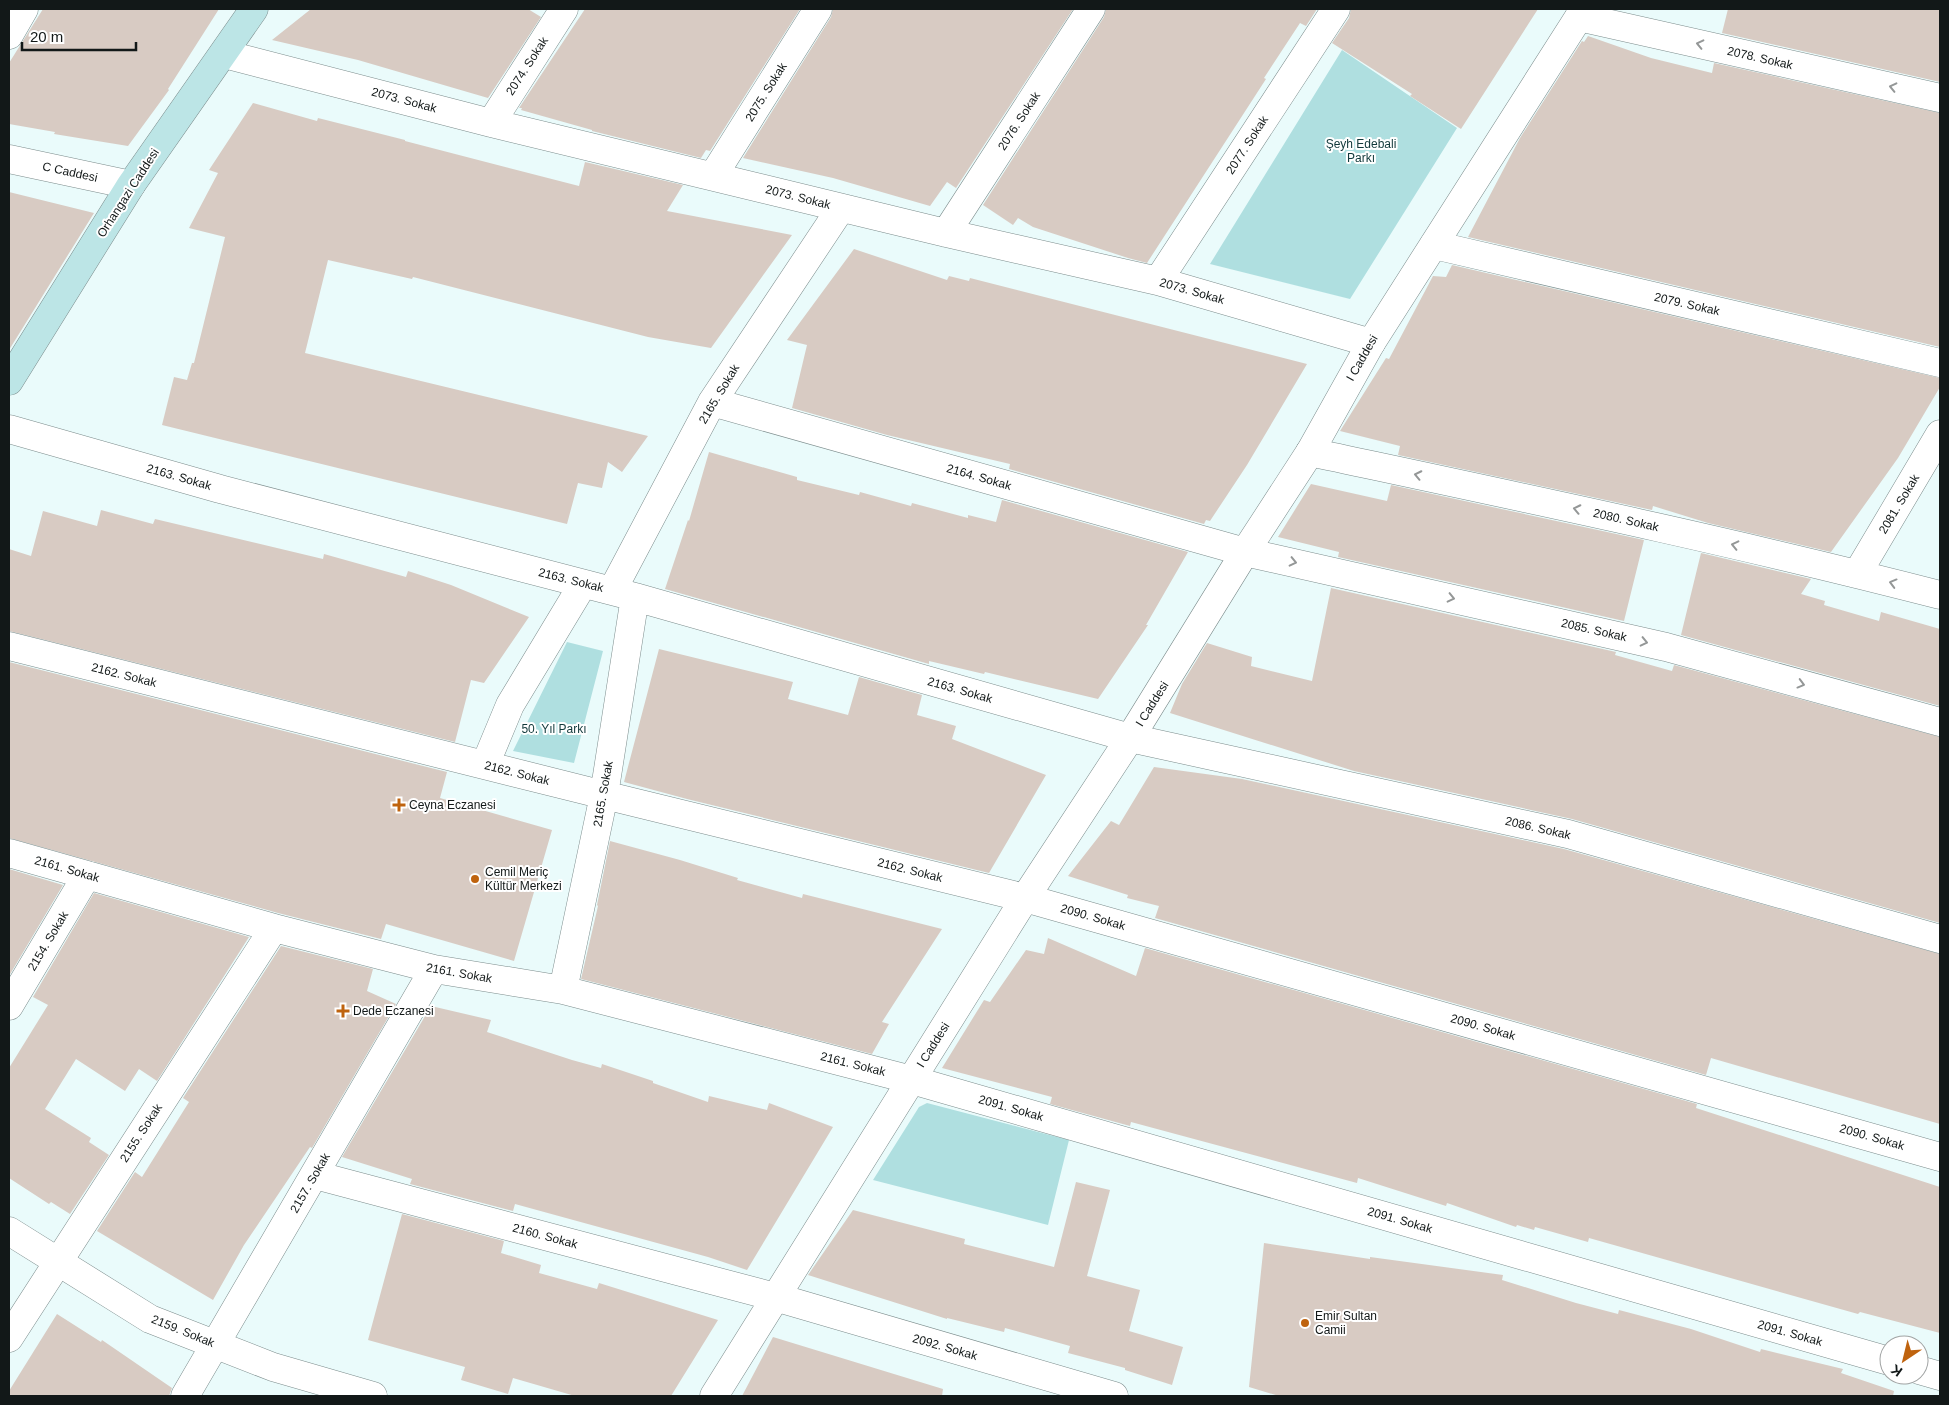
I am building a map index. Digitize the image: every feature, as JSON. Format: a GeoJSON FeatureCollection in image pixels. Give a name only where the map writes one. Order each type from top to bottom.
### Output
{"type":"FeatureCollection","features":[{"type":"Feature","properties":{"kind":"main road","name":"Orhangazi Caddesi"},"geometry":{"type":"LineString","coordinates":[[9,381],[131,185],[254,9]]}},
{"type":"Feature","properties":{"kind":"street"},"geometry":{"type":"LineString","coordinates":[[9,35],[24,9]]}},
{"type":"Feature","properties":{"kind":"street","name":"2074. Sokak"},"geometry":{"type":"LineString","coordinates":[[491,123],[564,9]]}},
{"type":"Feature","properties":{"kind":"street","name":"2075. Sokak"},"geometry":{"type":"LineString","coordinates":[[713,176],[818,9]]}},
{"type":"Feature","properties":{"kind":"street","name":"2076. Sokak"},"geometry":{"type":"LineString","coordinates":[[946,233],[1091,9]]}},
{"type":"Feature","properties":{"kind":"street","name":"2077. Sokak"},"geometry":{"type":"LineString","coordinates":[[1158,281],[1336,9]]}},
{"type":"Feature","properties":{"kind":"street","name":"2078. Sokak"},"geometry":{"type":"LineString","coordinates":[[1582,13],[1940,98]]}},
{"type":"Feature","properties":{"kind":"street","name":"I Caddesi"},"geometry":{"type":"LineString","coordinates":[[714,1396],[1025,898],[1130,738],[1245,552],[1310,452],[1371,343],[1582,13]]}},
{"type":"Feature","properties":{"kind":"street","name":"2073. Sokak"},"geometry":{"type":"LineString","coordinates":[[224,54],[491,123],[946,233],[1158,281],[1371,343]]}},
{"type":"Feature","properties":{"kind":"street","name":"C Caddesi"},"geometry":{"type":"LineString","coordinates":[[9,159],[131,185]]}},
{"type":"Feature","properties":{"kind":"street","name":"2165. Sokak"},"geometry":{"type":"LineString","coordinates":[[563,990],[604,795],[624,594],[712,402],[841,208]]}},
{"type":"Feature","properties":{"kind":"street","name":"2079. Sokak"},"geometry":{"type":"LineString","coordinates":[[1434,245],[1940,364]]}},
{"type":"Feature","properties":{"kind":"street","name":"2164. Sokak"},"geometry":{"type":"LineString","coordinates":[[712,402],[1245,552]]}},
{"type":"Feature","properties":{"kind":"street","name":"2163. Sokak"},"geometry":{"type":"LineString","coordinates":[[9,429],[220,489],[624,594],[1130,738]]}},
{"type":"Feature","properties":{"kind":"street","name":"2081. Sokak"},"geometry":{"type":"LineString","coordinates":[[1857,574],[1940,434]]}},
{"type":"Feature","properties":{"kind":"street","name":"2080. Sokak"},"geometry":{"type":"LineString","coordinates":[[1310,452],[1601,514],[1940,595]]}},
{"type":"Feature","properties":{"kind":"street","name":"2085. Sokak"},"geometry":{"type":"LineString","coordinates":[[1245,552],[1666,647],[1940,722]]}},
{"type":"Feature","properties":{"kind":"street"},"geometry":{"type":"LineString","coordinates":[[485,765],[510,706],[583,584]]}},
{"type":"Feature","properties":{"kind":"street","name":"2162. Sokak"},"geometry":{"type":"LineString","coordinates":[[9,646],[1025,898]]}},
{"type":"Feature","properties":{"kind":"street","name":"2086. Sokak"},"geometry":{"type":"LineString","coordinates":[[1130,738],[1568,834],[1940,939]]}},
{"type":"Feature","properties":{"kind":"street","name":"2161. Sokak"},"geometry":{"type":"LineString","coordinates":[[9,853],[274,928],[434,969],[563,990],[912,1080]]}},
{"type":"Feature","properties":{"kind":"street","name":"2154. Sokak"},"geometry":{"type":"LineString","coordinates":[[9,1006],[88,875]]}},
{"type":"Feature","properties":{"kind":"street","name":"2090. Sokak"},"geometry":{"type":"LineString","coordinates":[[1025,898],[1940,1156]]}},
{"type":"Feature","properties":{"kind":"street","name":"2155. Sokak"},"geometry":{"type":"LineString","coordinates":[[9,1338],[274,928]]}},
{"type":"Feature","properties":{"kind":"street","name":"2157. Sokak"},"geometry":{"type":"LineString","coordinates":[[185,1396],[434,969]]}},
{"type":"Feature","properties":{"kind":"street","name":"2091. Sokak"},"geometry":{"type":"LineString","coordinates":[[912,1080],[1879,1358]]}},
{"type":"Feature","properties":{"kind":"street","name":"2160. Sokak"},"geometry":{"type":"LineString","coordinates":[[315,1175],[775,1297]]}},
{"type":"Feature","properties":{"kind":"street","name":"2159. Sokak"},"geometry":{"type":"LineString","coordinates":[[9,1232],[150,1319],[272,1367],[373,1396]]}},
{"type":"Feature","properties":{"kind":"street","name":"2092. Sokak"},"geometry":{"type":"LineString","coordinates":[[775,1297],[1114,1396]]}},
{"type":"Feature","properties":{"kind":"green space","name":"Şeyh Edebali Parkı"},"geometry":{"type":"Polygon","coordinates":[[[1342,50],[1457,128],[1350,299],[1210,264],[1342,50]]]}},
{"type":"Feature","properties":{"kind":"green space","name":"50. Yıl Parkı"},"geometry":{"type":"Polygon","coordinates":[[[567,642],[603,651],[574,763],[513,751],[567,642]]]}},
{"type":"Feature","properties":{"kind":"green space"},"geometry":{"type":"Polygon","coordinates":[[[927,1103],[1069,1140],[1048,1225],[873,1180],[919,1107],[927,1103]]]}},
{"type":"Feature","properties":{"kind":"building"},"geometry":{"type":"Polygon","coordinates":[[[43,9],[219,9],[169,90],[128,146],[54,134],[55,132],[9,124],[9,63],[43,9]]]}},
{"type":"Feature","properties":{"kind":"building"},"geometry":{"type":"Polygon","coordinates":[[[311,9],[528,9],[541,17],[488,98],[358,60],[272,40],[311,9]]]}},
{"type":"Feature","properties":{"kind":"building"},"geometry":{"type":"Polygon","coordinates":[[[585,9],[800,9],[710,151],[706,150],[701,158],[592,131],[519,108],[585,9]]]}},
{"type":"Feature","properties":{"kind":"building"},"geometry":{"type":"Polygon","coordinates":[[[833,9],[1073,9],[956,188],[947,182],[930,206],[833,178],[743,158],[831,17],[833,9]]]}},
{"type":"Feature","properties":{"kind":"building"},"geometry":{"type":"Polygon","coordinates":[[[1106,9],[1317,9],[1306,26],[1300,23],[1147,263],[1033,227],[1018,218],[1013,225],[983,205],[1104,17],[1106,9]]]}},
{"type":"Feature","properties":{"kind":"building"},"geometry":{"type":"Polygon","coordinates":[[[1351,9],[1538,9],[1461,129],[1410,96],[1412,94],[1332,43],[1349,18],[1351,9]]]}},
{"type":"Feature","properties":{"kind":"building"},"geometry":{"type":"Polygon","coordinates":[[[1728,9],[1940,9],[1940,82],[1722,33],[1728,9]]]}},
{"type":"Feature","properties":{"kind":"building"},"geometry":{"type":"Polygon","coordinates":[[[1588,36],[1651,58],[1712,73],[1714,63],[1940,113],[1940,347],[1468,237],[1520,138],[1582,41],[1584,42],[1588,36]]]}},
{"type":"Feature","properties":{"kind":"building"},"geometry":{"type":"Polygon","coordinates":[[[253,103],[317,121],[318,118],[579,186],[585,162],[683,185],[667,211],[792,235],[711,348],[648,337],[413,277],[412,279],[328,260],[305,353],[648,436],[622,472],[608,462],[602,488],[578,483],[567,524],[162,425],[174,377],[187,380],[192,363],[194,363],[225,237],[189,228],[218,173],[209,170],[253,103]]]}},
{"type":"Feature","properties":{"kind":"building"},"geometry":{"type":"Polygon","coordinates":[[[9,192],[94,213],[9,350],[9,192]]]}},
{"type":"Feature","properties":{"kind":"building"},"geometry":{"type":"Polygon","coordinates":[[[854,249],[947,280],[949,276],[969,281],[970,278],[1307,364],[1247,465],[1210,521],[1206,520],[1204,524],[1009,469],[1010,464],[887,435],[792,408],[807,345],[787,340],[854,249]]]}},
{"type":"Feature","properties":{"kind":"building"},"geometry":{"type":"Polygon","coordinates":[[[1452,265],[1940,378],[1940,387],[1898,458],[1831,552],[1708,523],[1653,506],[1652,510],[1398,455],[1400,446],[1340,431],[1386,358],[1389,359],[1433,276],[1446,277],[1452,265]]]}},
{"type":"Feature","properties":{"kind":"building"},"geometry":{"type":"Polygon","coordinates":[[[709,452],[797,477],[797,480],[859,495],[860,492],[911,506],[912,503],[968,518],[968,515],[996,522],[1002,500],[1188,552],[1146,625],[1148,625],[1098,699],[985,672],[984,674],[929,661],[929,664],[665,589],[689,521],[709,452]]]}},
{"type":"Feature","properties":{"kind":"building"},"geometry":{"type":"Polygon","coordinates":[[[1311,484],[1387,501],[1391,485],[1644,540],[1624,621],[1338,557],[1339,552],[1278,537],[1311,484]]]}},
{"type":"Feature","properties":{"kind":"building"},"geometry":{"type":"Polygon","coordinates":[[[101,510],[153,524],[155,519],[323,559],[324,554],[406,577],[408,571],[451,585],[529,617],[484,683],[471,680],[455,742],[9,631],[9,549],[31,556],[43,511],[97,526],[101,510]]]}},
{"type":"Feature","properties":{"kind":"building"},"geometry":{"type":"Polygon","coordinates":[[[1701,553],[1811,579],[1801,594],[1825,601],[1824,605],[1879,621],[1881,612],[1940,629],[1940,706],[1681,635],[1701,553]]]}},
{"type":"Feature","properties":{"kind":"building"},"geometry":{"type":"Polygon","coordinates":[[[1331,588],[1616,652],[1615,655],[1672,671],[1674,665],[1940,737],[1940,923],[1572,819],[1354,771],[1170,713],[1182,684],[1207,643],[1252,657],[1251,666],[1312,681],[1331,588]]]}},
{"type":"Feature","properties":{"kind":"building"},"geometry":{"type":"Polygon","coordinates":[[[659,649],[793,682],[788,699],[848,715],[859,677],[922,695],[917,715],[956,726],[952,739],[1046,775],[989,873],[624,782],[659,649]]]}},
{"type":"Feature","properties":{"kind":"building"},"geometry":{"type":"Polygon","coordinates":[[[9,662],[447,772],[440,798],[552,830],[514,961],[386,924],[381,939],[278,913],[9,838],[9,662]]]}},
{"type":"Feature","properties":{"kind":"building"},"geometry":{"type":"Polygon","coordinates":[[[1154,767],[1242,779],[1564,849],[1940,954],[1940,1124],[1711,1058],[1706,1075],[1155,918],[1159,906],[1127,898],[1128,895],[1068,876],[1111,821],[1119,825],[1154,767]]]}},
{"type":"Feature","properties":{"kind":"building"},"geometry":{"type":"Polygon","coordinates":[[[610,841],[680,860],[738,878],[737,880],[802,898],[803,894],[942,929],[882,1022],[889,1024],[872,1054],[581,979],[598,906],[610,841]]]}},
{"type":"Feature","properties":{"kind":"building"},"geometry":{"type":"Polygon","coordinates":[[[9,869],[63,885],[9,976],[9,869]]]}},
{"type":"Feature","properties":{"kind":"building"},"geometry":{"type":"Polygon","coordinates":[[[94,893],[249,937],[157,1081],[139,1069],[125,1091],[76,1059],[45,1109],[91,1138],[89,1142],[109,1155],[70,1214],[51,1202],[49,1204],[9,1178],[9,1068],[48,1005],[33,997],[94,893]]]}},
{"type":"Feature","properties":{"kind":"building"},"geometry":{"type":"Polygon","coordinates":[[[1048,938],[1136,976],[1145,948],[1697,1104],[1696,1108],[1940,1187],[1940,1333],[1860,1312],[1858,1314],[1589,1238],[1588,1242],[1535,1227],[1534,1230],[1517,1225],[1516,1227],[1447,1203],[1446,1206],[1358,1178],[1357,1183],[1131,1122],[1130,1126],[1050,1104],[1052,1097],[942,1068],[984,1000],[990,1002],[1026,950],[1044,954],[1048,938]]]}},
{"type":"Feature","properties":{"kind":"building"},"geometry":{"type":"Polygon","coordinates":[[[281,946],[373,969],[367,991],[396,1004],[312,1148],[310,1147],[244,1245],[213,1300],[97,1231],[135,1172],[142,1177],[189,1102],[183,1098],[281,946]]]}},
{"type":"Feature","properties":{"kind":"building"},"geometry":{"type":"Polygon","coordinates":[[[431,1006],[491,1020],[487,1032],[572,1060],[601,1068],[602,1064],[708,1102],[709,1096],[767,1110],[769,1103],[833,1127],[747,1270],[708,1257],[515,1204],[513,1211],[410,1184],[412,1179],[342,1157],[431,1006]]]}},
{"type":"Feature","properties":{"kind":"building"},"geometry":{"type":"Polygon","coordinates":[[[1076,1182],[1110,1190],[1087,1276],[1140,1290],[1129,1331],[1183,1347],[1172,1385],[1125,1370],[1125,1368],[1068,1353],[1070,1346],[1005,1328],[1004,1332],[947,1319],[808,1275],[853,1210],[965,1239],[964,1244],[1054,1267],[1076,1182]]]}},
{"type":"Feature","properties":{"kind":"building"},"geometry":{"type":"Polygon","coordinates":[[[402,1214],[504,1241],[501,1253],[541,1265],[539,1273],[597,1289],[599,1283],[718,1320],[671,1396],[575,1396],[513,1378],[508,1394],[461,1380],[465,1367],[368,1340],[402,1214]]]}},
{"type":"Feature","properties":{"kind":"building"},"geometry":{"type":"Polygon","coordinates":[[[1264,1243],[1370,1259],[1370,1257],[1503,1275],[1502,1280],[1576,1303],[1618,1314],[1619,1310],[1691,1329],[1760,1352],[1761,1349],[1843,1369],[1841,1373],[1894,1391],[1893,1396],[1279,1396],[1249,1387],[1264,1243]]]}},
{"type":"Feature","properties":{"kind":"building"},"geometry":{"type":"Polygon","coordinates":[[[57,1314],[101,1342],[102,1340],[172,1388],[169,1396],[9,1396],[9,1391],[57,1314]]]}},
{"type":"Feature","properties":{"kind":"building"},"geometry":{"type":"Polygon","coordinates":[[[773,1337],[943,1389],[942,1396],[742,1396],[773,1337]]]}},
{"type":"Feature","properties":{"kind":"place","name":"Ceyna Eczanesi"},"geometry":{"type":"Point","coordinates":[399,805]}},
{"type":"Feature","properties":{"kind":"place","name":"Cemil Meriç Kültür Merkezi"},"geometry":{"type":"Point","coordinates":[475,879]}},
{"type":"Feature","properties":{"kind":"place","name":"Dede Eczanesi"},"geometry":{"type":"Point","coordinates":[343,1011]}},
{"type":"Feature","properties":{"kind":"place","name":"Emir Sultan Camii"},"geometry":{"type":"Point","coordinates":[1305,1323]}}]}
